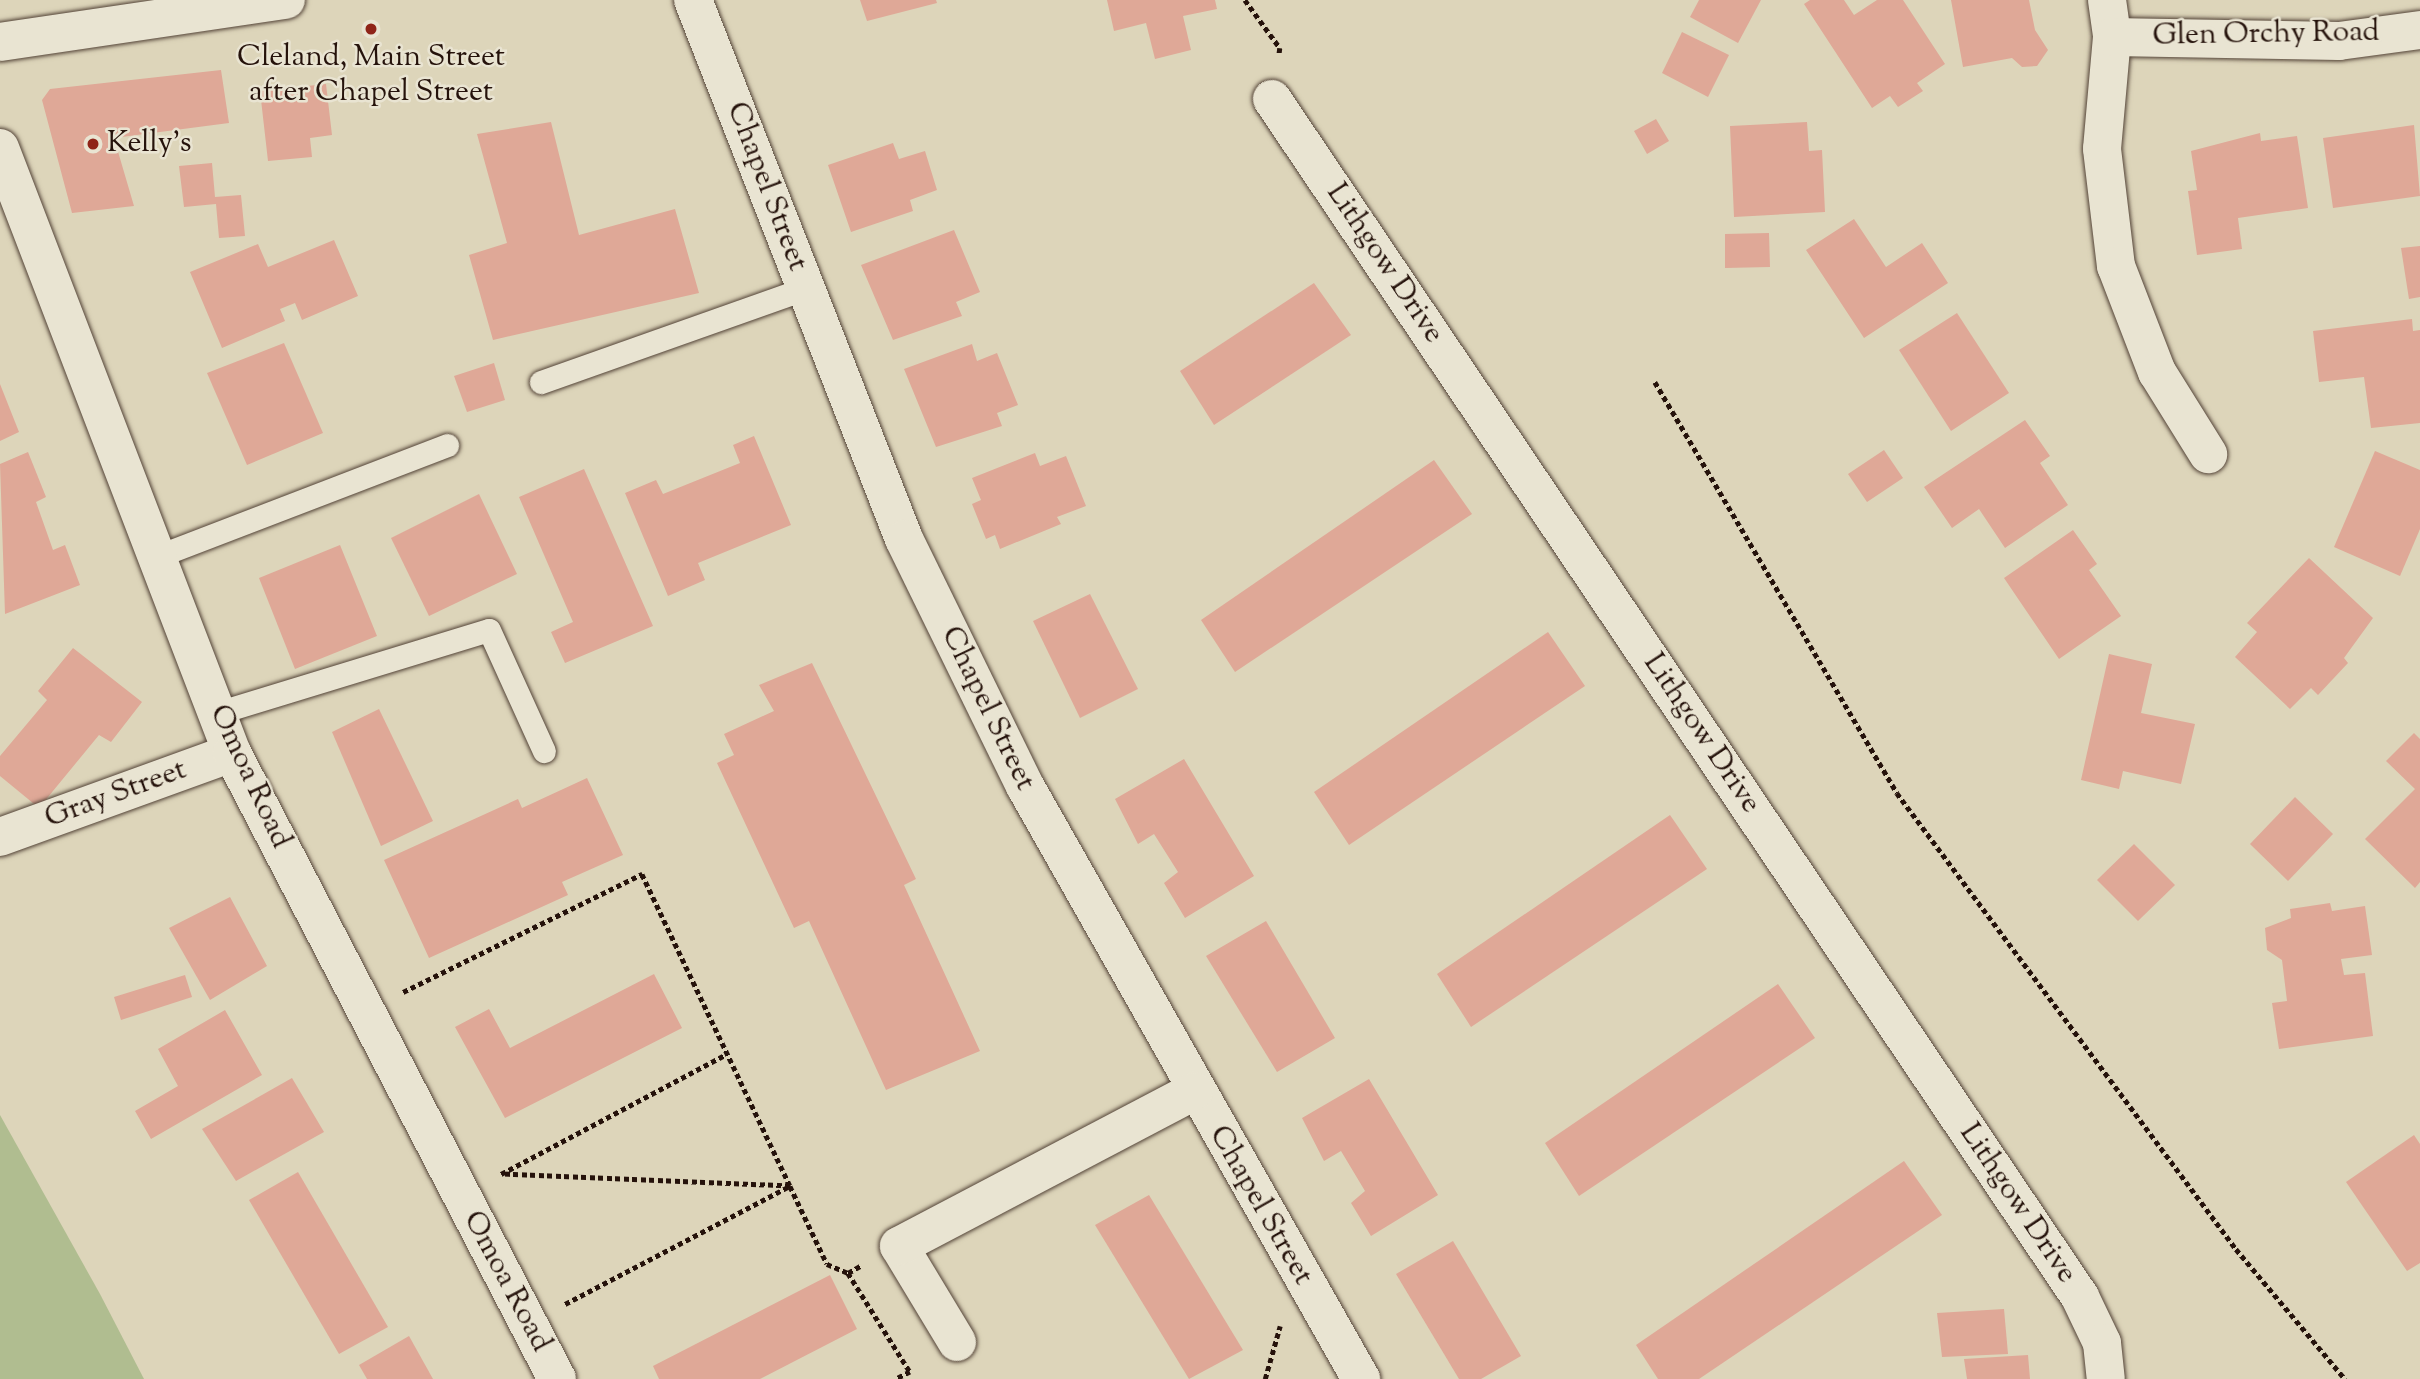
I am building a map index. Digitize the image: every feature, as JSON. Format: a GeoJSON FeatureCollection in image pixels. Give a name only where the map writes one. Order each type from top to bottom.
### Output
{"type":"FeatureCollection","features":[{"type":"Feature","properties":{"kind":"street"},"geometry":{"type":"LineString","coordinates":[[0,42],[286,0]]}},
{"type":"Feature","properties":{"kind":"street","name":"Chapel Street"},"geometry":{"type":"LineString","coordinates":[[694,0],[904,539],[1025,786],[1194,1091],[1361,1379]]}},
{"type":"Feature","properties":{"kind":"street"},"geometry":{"type":"LineString","coordinates":[[2109,18],[2102,149],[2116,266],[2157,372],[2208,454]]}},
{"type":"Feature","properties":{"kind":"street","name":"Glen Orchy Road"},"geometry":{"type":"LineString","coordinates":[[2109,18],[2339,41],[2420,30]]}},
{"type":"Feature","properties":{"kind":"street","name":"Lithgow Drive"},"geometry":{"type":"LineString","coordinates":[[1272,99],[2080,1297],[2102,1343],[2106,1379]]}},
{"type":"Feature","properties":{"kind":"street","name":"Omoa Road"},"geometry":{"type":"LineString","coordinates":[[0,148],[153,558],[233,753],[557,1379]]}},
{"type":"Feature","properties":{"kind":"street","name":"Gray Street"},"geometry":{"type":"LineString","coordinates":[[0,837],[233,753]]}},
{"type":"Feature","properties":{"kind":"street"},"geometry":{"type":"LineString","coordinates":[[957,1342],[899,1246],[1194,1091]]}},
{"type":"Feature","properties":{"kind":"lane"},"geometry":{"type":"LineString","coordinates":[[541,382],[806,288]]}},
{"type":"Feature","properties":{"kind":"lane"},"geometry":{"type":"LineString","coordinates":[[153,558],[447,445]]}},
{"type":"Feature","properties":{"kind":"lane"},"geometry":{"type":"LineString","coordinates":[[217,713],[489,630],[544,751]]}},
{"type":"Feature","properties":{"kind":"path"},"geometry":{"type":"LineString","coordinates":[[1245,0],[1280,48],[1272,99]]}},
{"type":"Feature","properties":{"kind":"path"},"geometry":{"type":"LineString","coordinates":[[1655,382],[1896,793],[2236,1250],[2345,1379]]}},
{"type":"Feature","properties":{"kind":"path"},"geometry":{"type":"LineString","coordinates":[[365,1011],[642,874],[725,1055],[827,1264],[848,1273],[910,1372],[896,1379]]}},
{"type":"Feature","properties":{"kind":"path"},"geometry":{"type":"LineString","coordinates":[[462,1199],[501,1174],[725,1055]]}},
{"type":"Feature","properties":{"kind":"path"},"geometry":{"type":"LineString","coordinates":[[501,1174],[790,1186]]}},
{"type":"Feature","properties":{"kind":"path"},"geometry":{"type":"LineString","coordinates":[[527,1324],[790,1186]]}},
{"type":"Feature","properties":{"kind":"green space"},"geometry":{"type":"Polygon","coordinates":[[[0,1115],[100,1294],[144,1379],[0,1379],[0,1115]]]}},
{"type":"Feature","properties":{"kind":"building"},"geometry":{"type":"Polygon","coordinates":[[[860,0],[936,0],[937,3],[867,21],[860,0]]]}},
{"type":"Feature","properties":{"kind":"building"},"geometry":{"type":"Polygon","coordinates":[[[1107,0],[1215,0],[1217,9],[1183,16],[1191,50],[1155,59],[1146,23],[1114,31],[1107,0]]]}},
{"type":"Feature","properties":{"kind":"building"},"geometry":{"type":"Polygon","coordinates":[[[1699,0],[1761,0],[1738,43],[1690,17],[1699,0]]]}},
{"type":"Feature","properties":{"kind":"building"},"geometry":{"type":"Polygon","coordinates":[[[1810,0],[1844,0],[1854,15],[1877,0],[1903,0],[1945,64],[1917,83],[1923,91],[1898,107],[1890,96],[1872,108],[1804,4],[1810,0]]]}},
{"type":"Feature","properties":{"kind":"building"},"geometry":{"type":"Polygon","coordinates":[[[1951,0],[2029,0],[2035,30],[2048,50],[2037,66],[2022,67],[2012,58],[1963,67],[1951,0]]]}},
{"type":"Feature","properties":{"kind":"building"},"geometry":{"type":"Polygon","coordinates":[[[1682,32],[1729,55],[1708,97],[1662,73],[1682,32]]]}},
{"type":"Feature","properties":{"kind":"building"},"geometry":{"type":"Polygon","coordinates":[[[221,70],[229,123],[114,138],[134,206],[72,213],[42,100],[50,89],[221,70]]]}},
{"type":"Feature","properties":{"kind":"building"},"geometry":{"type":"Polygon","coordinates":[[[326,84],[332,135],[310,138],[312,157],[268,161],[260,91],[326,84]]]}},
{"type":"Feature","properties":{"kind":"building"},"geometry":{"type":"Polygon","coordinates":[[[1656,119],[1669,141],[1647,154],[1634,131],[1656,119]]]}},
{"type":"Feature","properties":{"kind":"building"},"geometry":{"type":"Polygon","coordinates":[[[551,122],[579,235],[675,209],[699,293],[493,340],[469,255],[507,243],[477,134],[551,122]]]}},
{"type":"Feature","properties":{"kind":"building"},"geometry":{"type":"Polygon","coordinates":[[[1807,122],[1809,151],[1822,150],[1825,212],[1734,217],[1730,126],[1807,122]]]}},
{"type":"Feature","properties":{"kind":"building"},"geometry":{"type":"Polygon","coordinates":[[[2414,125],[2420,196],[2333,208],[2323,138],[2414,125]]]}},
{"type":"Feature","properties":{"kind":"building"},"geometry":{"type":"Polygon","coordinates":[[[2260,133],[2261,141],[2297,136],[2308,208],[2238,218],[2242,249],[2197,255],[2188,191],[2197,190],[2191,151],[2260,133]]]}},
{"type":"Feature","properties":{"kind":"building"},"geometry":{"type":"Polygon","coordinates":[[[893,143],[899,159],[925,151],[937,190],[910,200],[913,211],[851,232],[828,165],[893,143]]]}},
{"type":"Feature","properties":{"kind":"building"},"geometry":{"type":"Polygon","coordinates":[[[212,163],[215,197],[241,195],[245,236],[219,238],[216,204],[184,207],[179,166],[212,163]]]}},
{"type":"Feature","properties":{"kind":"building"},"geometry":{"type":"Polygon","coordinates":[[[1854,219],[1886,267],[1922,243],[1948,283],[1864,338],[1806,250],[1854,219]]]}},
{"type":"Feature","properties":{"kind":"building"},"geometry":{"type":"Polygon","coordinates":[[[954,230],[980,292],[956,302],[962,316],[893,340],[861,265],[954,230]]]}},
{"type":"Feature","properties":{"kind":"building"},"geometry":{"type":"Polygon","coordinates":[[[1769,233],[1770,267],[1725,268],[1725,234],[1769,233]]]}},
{"type":"Feature","properties":{"kind":"building"},"geometry":{"type":"Polygon","coordinates":[[[334,240],[358,296],[302,320],[295,303],[280,309],[285,321],[222,348],[190,272],[258,244],[268,267],[334,240]]]}},
{"type":"Feature","properties":{"kind":"building"},"geometry":{"type":"Polygon","coordinates":[[[2420,246],[2420,297],[2409,299],[2401,248],[2420,246]]]}},
{"type":"Feature","properties":{"kind":"building"},"geometry":{"type":"Polygon","coordinates":[[[1314,283],[1351,335],[1214,425],[1180,371],[1314,283]]]}},
{"type":"Feature","properties":{"kind":"building"},"geometry":{"type":"Polygon","coordinates":[[[1957,313],[2009,393],[1951,431],[1899,350],[1957,313]]]}},
{"type":"Feature","properties":{"kind":"building"},"geometry":{"type":"Polygon","coordinates":[[[2412,319],[2413,331],[2420,330],[2420,423],[2371,428],[2364,377],[2319,382],[2313,331],[2412,319]]]}},
{"type":"Feature","properties":{"kind":"building"},"geometry":{"type":"Polygon","coordinates":[[[284,343],[323,433],[247,465],[207,373],[284,343]]]}},
{"type":"Feature","properties":{"kind":"building"},"geometry":{"type":"Polygon","coordinates":[[[972,344],[977,361],[997,353],[1018,405],[997,413],[1002,426],[936,447],[904,369],[972,344]]]}},
{"type":"Feature","properties":{"kind":"building"},"geometry":{"type":"Polygon","coordinates":[[[494,363],[505,400],[467,412],[454,376],[494,363]]]}},
{"type":"Feature","properties":{"kind":"building"},"geometry":{"type":"Polygon","coordinates":[[[0,384],[19,432],[0,441],[0,384]]]}},
{"type":"Feature","properties":{"kind":"building"},"geometry":{"type":"Polygon","coordinates":[[[2025,420],[2050,456],[2040,463],[2068,505],[2005,548],[1979,509],[1952,528],[1924,487],[2025,420]]]}},
{"type":"Feature","properties":{"kind":"building"},"geometry":{"type":"Polygon","coordinates":[[[754,436],[791,525],[698,563],[705,580],[668,596],[625,493],[656,480],[663,494],[740,463],[733,445],[754,436]]]}},
{"type":"Feature","properties":{"kind":"building"},"geometry":{"type":"Polygon","coordinates":[[[1884,450],[1903,478],[1867,502],[1848,474],[1884,450]]]}},
{"type":"Feature","properties":{"kind":"building"},"geometry":{"type":"Polygon","coordinates":[[[2375,451],[2420,470],[2420,529],[2400,576],[2334,547],[2375,451]]]}},
{"type":"Feature","properties":{"kind":"building"},"geometry":{"type":"Polygon","coordinates":[[[28,452],[46,497],[36,502],[53,550],[65,545],[80,585],[5,614],[0,464],[28,452]]]}},
{"type":"Feature","properties":{"kind":"building"},"geometry":{"type":"Polygon","coordinates":[[[1035,453],[1040,466],[1066,456],[1086,506],[1057,517],[1061,524],[1000,549],[995,535],[986,539],[972,504],[981,500],[972,478],[1035,453]]]}},
{"type":"Feature","properties":{"kind":"building"},"geometry":{"type":"Polygon","coordinates":[[[1434,460],[1472,514],[1235,672],[1201,620],[1434,460]]]}},
{"type":"Feature","properties":{"kind":"building"},"geometry":{"type":"Polygon","coordinates":[[[584,469],[653,626],[565,663],[551,632],[573,622],[519,497],[584,469]]]}},
{"type":"Feature","properties":{"kind":"building"},"geometry":{"type":"Polygon","coordinates":[[[479,494],[517,574],[429,616],[391,538],[479,494]]]}},
{"type":"Feature","properties":{"kind":"building"},"geometry":{"type":"Polygon","coordinates":[[[2073,530],[2097,564],[2089,570],[2121,616],[2059,659],[2004,578],[2073,530]]]}},
{"type":"Feature","properties":{"kind":"building"},"geometry":{"type":"Polygon","coordinates":[[[340,545],[377,636],[295,669],[259,578],[340,545]]]}},
{"type":"Feature","properties":{"kind":"building"},"geometry":{"type":"Polygon","coordinates":[[[2309,558],[2373,618],[2344,658],[2348,663],[2318,695],[2311,688],[2290,709],[2235,657],[2257,632],[2247,623],[2309,558]]]}},
{"type":"Feature","properties":{"kind":"building"},"geometry":{"type":"Polygon","coordinates":[[[1090,594],[1138,689],[1080,718],[1033,621],[1090,594]]]}},
{"type":"Feature","properties":{"kind":"building"},"geometry":{"type":"Polygon","coordinates":[[[1548,632],[1585,686],[1349,845],[1314,792],[1548,632]]]}},
{"type":"Feature","properties":{"kind":"building"},"geometry":{"type":"Polygon","coordinates":[[[73,648],[142,702],[111,742],[99,735],[39,808],[0,776],[0,756],[47,700],[38,691],[73,648]]]}},
{"type":"Feature","properties":{"kind":"building"},"geometry":{"type":"Polygon","coordinates":[[[2109,654],[2152,664],[2141,713],[2195,724],[2181,784],[2123,771],[2119,789],[2081,780],[2109,654]]]}},
{"type":"Feature","properties":{"kind":"building"},"geometry":{"type":"Polygon","coordinates":[[[812,663],[916,879],[904,885],[980,1051],[886,1090],[809,921],[794,928],[717,763],[734,755],[724,734],[774,711],[759,685],[812,663]]]}},
{"type":"Feature","properties":{"kind":"building"},"geometry":{"type":"Polygon","coordinates":[[[379,709],[433,821],[381,846],[332,732],[379,709]]]}},
{"type":"Feature","properties":{"kind":"building"},"geometry":{"type":"Polygon","coordinates":[[[2414,733],[2420,739],[2420,882],[2415,888],[2365,839],[2415,789],[2386,761],[2414,733]]]}},
{"type":"Feature","properties":{"kind":"building"},"geometry":{"type":"Polygon","coordinates":[[[1184,759],[1254,876],[1185,918],[1164,883],[1178,872],[1154,834],[1138,844],[1115,799],[1184,759]]]}},
{"type":"Feature","properties":{"kind":"building"},"geometry":{"type":"Polygon","coordinates":[[[587,778],[623,855],[562,882],[568,895],[429,958],[384,860],[518,799],[522,808],[587,778]]]}},
{"type":"Feature","properties":{"kind":"building"},"geometry":{"type":"Polygon","coordinates":[[[2295,797],[2333,834],[2288,881],[2250,844],[2295,797]]]}},
{"type":"Feature","properties":{"kind":"building"},"geometry":{"type":"Polygon","coordinates":[[[1670,815],[1707,869],[1471,1027],[1437,974],[1670,815]]]}},
{"type":"Feature","properties":{"kind":"building"},"geometry":{"type":"Polygon","coordinates":[[[2134,844],[2175,885],[2138,921],[2097,880],[2134,844]]]}},
{"type":"Feature","properties":{"kind":"building"},"geometry":{"type":"Polygon","coordinates":[[[230,897],[267,966],[210,1000],[169,928],[230,897]]]}},
{"type":"Feature","properties":{"kind":"building"},"geometry":{"type":"Polygon","coordinates":[[[2330,903],[2332,911],[2365,906],[2372,955],[2341,959],[2344,975],[2365,973],[2373,1036],[2279,1049],[2272,1003],[2287,1001],[2282,960],[2267,950],[2265,928],[2291,918],[2290,909],[2330,903]]]}},
{"type":"Feature","properties":{"kind":"building"},"geometry":{"type":"Polygon","coordinates":[[[1266,921],[1335,1038],[1277,1072],[1206,956],[1266,921]]]}},
{"type":"Feature","properties":{"kind":"building"},"geometry":{"type":"Polygon","coordinates":[[[654,974],[682,1028],[505,1118],[455,1027],[489,1009],[510,1048],[654,974]]]}},
{"type":"Feature","properties":{"kind":"building"},"geometry":{"type":"Polygon","coordinates":[[[185,975],[192,997],[121,1020],[114,997],[185,975]]]}},
{"type":"Feature","properties":{"kind":"building"},"geometry":{"type":"Polygon","coordinates":[[[1778,984],[1815,1038],[1579,1196],[1545,1143],[1778,984]]]}},
{"type":"Feature","properties":{"kind":"building"},"geometry":{"type":"Polygon","coordinates":[[[225,1010],[262,1075],[151,1139],[135,1111],[178,1086],[158,1049],[225,1010]]]}},
{"type":"Feature","properties":{"kind":"building"},"geometry":{"type":"Polygon","coordinates":[[[292,1078],[324,1132],[236,1181],[202,1129],[292,1078]]]}},
{"type":"Feature","properties":{"kind":"building"},"geometry":{"type":"Polygon","coordinates":[[[1369,1079],[1438,1195],[1371,1236],[1351,1203],[1365,1191],[1341,1151],[1324,1161],[1302,1118],[1369,1079]]]}},
{"type":"Feature","properties":{"kind":"building"},"geometry":{"type":"Polygon","coordinates":[[[2414,1135],[2420,1144],[2420,1263],[2407,1271],[2346,1182],[2414,1135]]]}},
{"type":"Feature","properties":{"kind":"building"},"geometry":{"type":"Polygon","coordinates":[[[1904,1161],[1942,1215],[1699,1379],[1658,1379],[1636,1345],[1904,1161]]]}},
{"type":"Feature","properties":{"kind":"building"},"geometry":{"type":"Polygon","coordinates":[[[298,1172],[388,1327],[339,1354],[249,1200],[298,1172]]]}},
{"type":"Feature","properties":{"kind":"building"},"geometry":{"type":"Polygon","coordinates":[[[1149,1195],[1243,1350],[1189,1379],[1095,1225],[1149,1195]]]}},
{"type":"Feature","properties":{"kind":"building"},"geometry":{"type":"Polygon","coordinates":[[[1453,1241],[1521,1356],[1481,1379],[1459,1379],[1396,1274],[1453,1241]]]}},
{"type":"Feature","properties":{"kind":"building"},"geometry":{"type":"Polygon","coordinates":[[[830,1275],[857,1329],[760,1379],[659,1379],[653,1366],[830,1275]]]}},
{"type":"Feature","properties":{"kind":"building"},"geometry":{"type":"Polygon","coordinates":[[[2004,1309],[2008,1354],[1942,1357],[1937,1313],[2004,1309]]]}},
{"type":"Feature","properties":{"kind":"building"},"geometry":{"type":"Polygon","coordinates":[[[409,1336],[433,1379],[367,1379],[359,1365],[409,1336]]]}},
{"type":"Feature","properties":{"kind":"building"},"geometry":{"type":"Polygon","coordinates":[[[2028,1355],[2030,1379],[1967,1379],[1964,1359],[2028,1355]]]}},
{"type":"Feature","properties":{"kind":"place","name":"Cleland, Main Street after Chapel Street"},"geometry":{"type":"Point","coordinates":[371,29]}},
{"type":"Feature","properties":{"kind":"place","name":"Kelly's"},"geometry":{"type":"Point","coordinates":[93,144]}}]}
